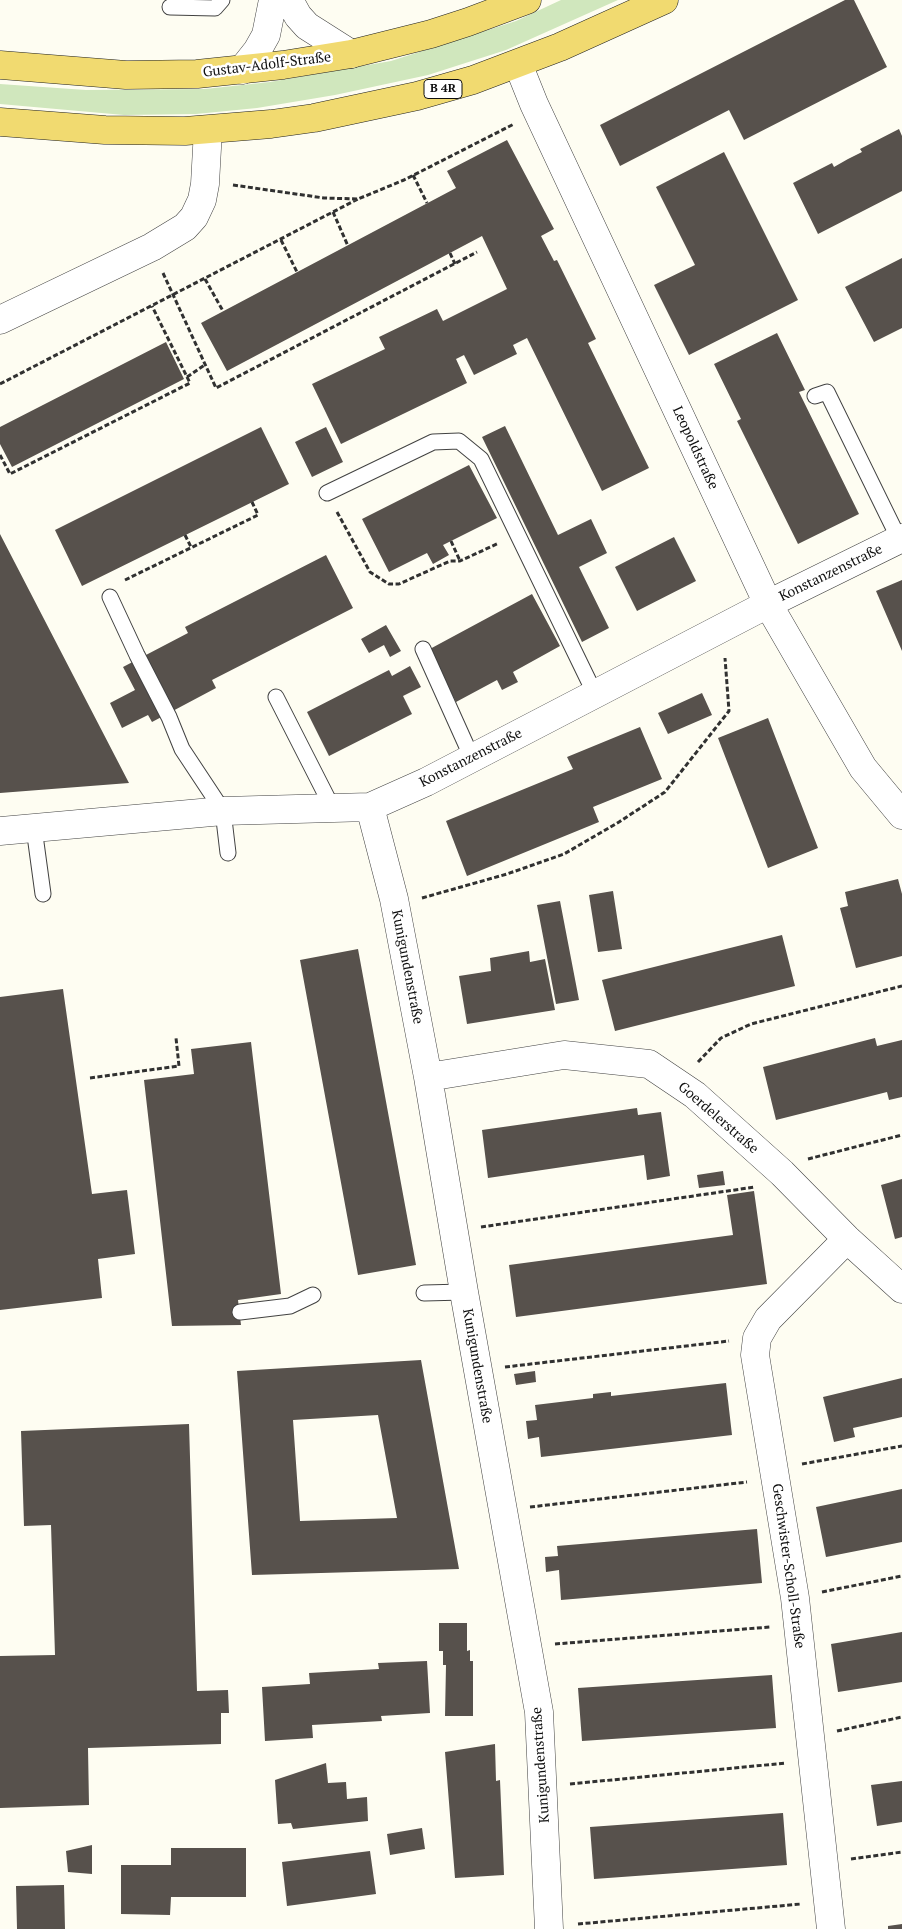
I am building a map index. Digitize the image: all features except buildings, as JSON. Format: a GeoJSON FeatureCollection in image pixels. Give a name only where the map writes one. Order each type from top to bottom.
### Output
{"type":"FeatureCollection","features":[{"type":"Feature","properties":{"kind":"main road","name":"Gustav-Adolf-Straße"},"geometry":{"type":"LineString","coordinates":[[0,65],[126,74],[197,74],[242,70],[322,60],[351,54],[430,34],[527,0]]}},
{"type":"Feature","properties":{"kind":"main road","name":"B 4R"},"geometry":{"type":"LineString","coordinates":[[0,122],[105,130],[208,130],[271,124],[367,108],[446,88],[518,64],[664,0]]}},
{"type":"Feature","properties":{"kind":"street"},"geometry":{"type":"LineString","coordinates":[[242,70],[257,51],[266,35],[273,0]]}},
{"type":"Feature","properties":{"kind":"street"},"geometry":{"type":"LineString","coordinates":[[290,0],[298,16],[307,26],[351,54]]}},
{"type":"Feature","properties":{"kind":"street","name":"Leopoldstraße"},"geometry":{"type":"LineString","coordinates":[[518,64],[538,112],[768,604],[864,768],[902,815]]}},
{"type":"Feature","properties":{"kind":"street"},"geometry":{"type":"LineString","coordinates":[[0,320],[152,248],[175,234],[194,217],[202,200],[208,130]]}},
{"type":"Feature","properties":{"kind":"street","name":"Konstanzenstraße"},"geometry":{"type":"LineString","coordinates":[[0,831],[223,811],[370,807],[426,782],[768,604],[901,539]]}},
{"type":"Feature","properties":{"kind":"street","name":"Kunigundenstraße"},"geometry":{"type":"LineString","coordinates":[[370,807],[396,905],[428,1076],[453,1230],[539,1712],[549,1928]]}},
{"type":"Feature","properties":{"kind":"street","name":"Goerdelerstraße"},"geometry":{"type":"LineString","coordinates":[[428,1076],[564,1055],[649,1064],[695,1095],[782,1173],[846,1238],[902,1289]]}},
{"type":"Feature","properties":{"kind":"street"},"geometry":{"type":"LineString","coordinates":[[757,1338],[768,1319],[846,1238]]}},
{"type":"Feature","properties":{"kind":"street","name":"Geschwister-Scholl-Straße"},"geometry":{"type":"LineString","coordinates":[[757,1338],[755,1355],[795,1598],[831,1929]]}},
{"type":"Feature","properties":{"kind":"lane"},"geometry":{"type":"LineString","coordinates":[[170,7],[216,8],[222,0]]}},
{"type":"Feature","properties":{"kind":"lane"},"geometry":{"type":"LineString","coordinates":[[815,396],[827,392],[901,539]]}},
{"type":"Feature","properties":{"kind":"lane"},"geometry":{"type":"LineString","coordinates":[[327,493],[433,442],[459,441],[481,459],[595,694]]}},
{"type":"Feature","properties":{"kind":"lane"},"geometry":{"type":"LineString","coordinates":[[110,597],[169,717],[182,749],[223,811],[228,853]]}},
{"type":"Feature","properties":{"kind":"lane"},"geometry":{"type":"LineString","coordinates":[[423,649],[472,758]]}},
{"type":"Feature","properties":{"kind":"lane"},"geometry":{"type":"LineString","coordinates":[[276,697],[332,807]]}},
{"type":"Feature","properties":{"kind":"lane"},"geometry":{"type":"LineString","coordinates":[[34,828],[43,894]]}},
{"type":"Feature","properties":{"kind":"lane"},"geometry":{"type":"LineString","coordinates":[[424,1294],[464,1292]]}},
{"type":"Feature","properties":{"kind":"lane"},"geometry":{"type":"LineString","coordinates":[[240,1312],[290,1306],[313,1295]]}},
{"type":"Feature","properties":{"kind":"path"},"geometry":{"type":"LineString","coordinates":[[0,384],[333,212],[379,192],[538,112]]}},
{"type":"Feature","properties":{"kind":"path"},"geometry":{"type":"LineString","coordinates":[[413,174],[427,203]]}},
{"type":"Feature","properties":{"kind":"path"},"geometry":{"type":"LineString","coordinates":[[205,180],[324,198],[358,200]]}},
{"type":"Feature","properties":{"kind":"path"},"geometry":{"type":"LineString","coordinates":[[333,212],[348,246]]}},
{"type":"Feature","properties":{"kind":"path"},"geometry":{"type":"LineString","coordinates":[[281,240],[297,272]]}},
{"type":"Feature","properties":{"kind":"path"},"geometry":{"type":"LineString","coordinates":[[152,248],[216,388],[477,252]]}},
{"type":"Feature","properties":{"kind":"path"},"geometry":{"type":"LineString","coordinates":[[450,253],[455,264]]}},
{"type":"Feature","properties":{"kind":"path"},"geometry":{"type":"LineString","coordinates":[[205,279],[223,311]]}},
{"type":"Feature","properties":{"kind":"path"},"geometry":{"type":"LineString","coordinates":[[0,455],[10,474],[190,383],[152,306]]}},
{"type":"Feature","properties":{"kind":"path"},"geometry":{"type":"LineString","coordinates":[[187,377],[206,364]]}},
{"type":"Feature","properties":{"kind":"path"},"geometry":{"type":"LineString","coordinates":[[327,493],[370,572],[389,584],[399,584],[450,561],[460,561],[518,535]]}},
{"type":"Feature","properties":{"kind":"path"},"geometry":{"type":"LineString","coordinates":[[110,597],[119,583],[258,514],[252,502]]}},
{"type":"Feature","properties":{"kind":"path"},"geometry":{"type":"LineString","coordinates":[[185,535],[190,547]]}},
{"type":"Feature","properties":{"kind":"path"},"geometry":{"type":"LineString","coordinates":[[450,541],[460,561]]}},
{"type":"Feature","properties":{"kind":"path"},"geometry":{"type":"LineString","coordinates":[[396,905],[507,874],[564,854],[665,792],[728,711],[724,627]]}},
{"type":"Feature","properties":{"kind":"path"},"geometry":{"type":"LineString","coordinates":[[678,1084],[721,1038],[751,1024],[902,986]]}},
{"type":"Feature","properties":{"kind":"path"},"geometry":{"type":"LineString","coordinates":[[90,1078],[179,1066],[176,1038]]}},
{"type":"Feature","properties":{"kind":"path"},"geometry":{"type":"LineString","coordinates":[[453,1230],[763,1185],[802,1160],[902,1135]]}},
{"type":"Feature","properties":{"kind":"path"},"geometry":{"type":"LineString","coordinates":[[478,1370],[757,1338]]}},
{"type":"Feature","properties":{"kind":"path"},"geometry":{"type":"LineString","coordinates":[[503,1510],[774,1474],[902,1446]]}},
{"type":"Feature","properties":{"kind":"path"},"geometry":{"type":"LineString","coordinates":[[795,1598],[902,1576]]}},
{"type":"Feature","properties":{"kind":"path"},"geometry":{"type":"LineString","coordinates":[[527,1647],[798,1625]]}},
{"type":"Feature","properties":{"kind":"path"},"geometry":{"type":"LineString","coordinates":[[543,1786],[812,1749],[902,1717]]}},
{"type":"Feature","properties":{"kind":"path"},"geometry":{"type":"LineString","coordinates":[[824,1863],[902,1852]]}},
{"type":"Feature","properties":{"kind":"path"},"geometry":{"type":"LineString","coordinates":[[549,1928],[829,1901]]}},
{"type":"Feature","properties":{"kind":"green space"},"geometry":{"type":"Polygon","coordinates":[[[561,0],[618,0],[506,50],[428,75],[335,95],[257,108],[196,114],[124,115],[0,104],[0,84],[86,90],[205,89],[270,82],[391,61],[516,21],[561,0]]]}}]}
